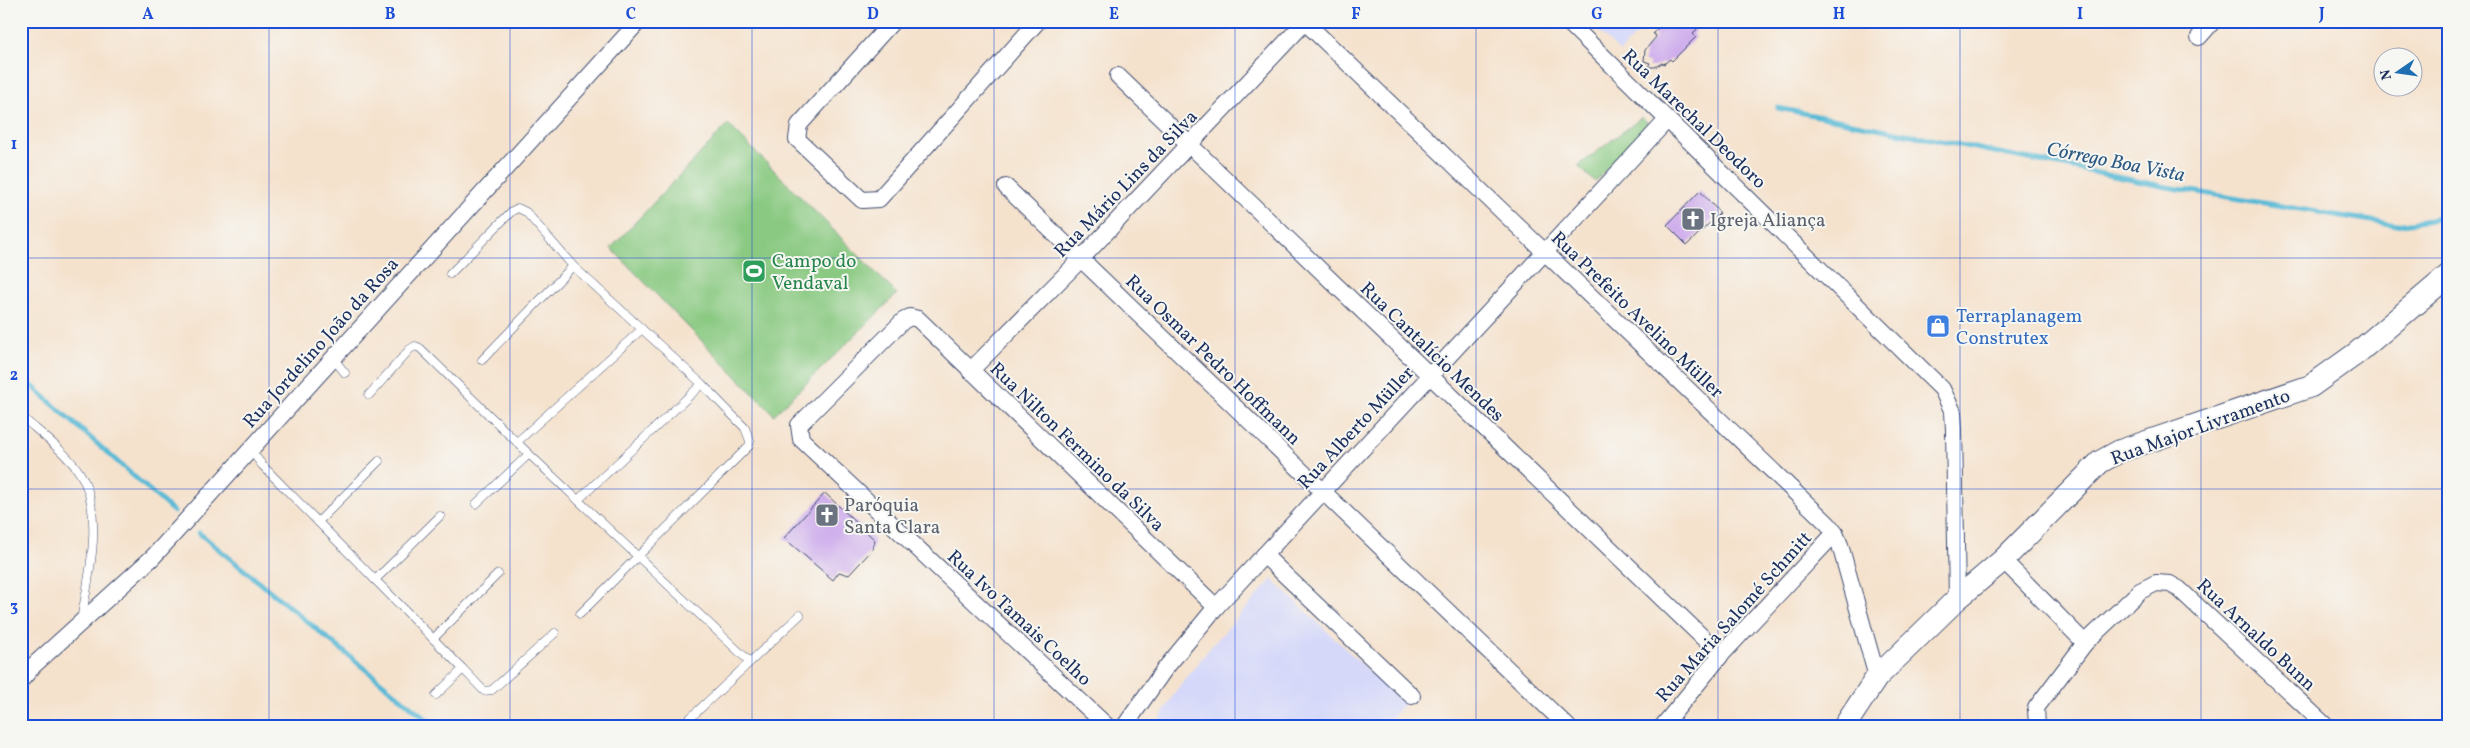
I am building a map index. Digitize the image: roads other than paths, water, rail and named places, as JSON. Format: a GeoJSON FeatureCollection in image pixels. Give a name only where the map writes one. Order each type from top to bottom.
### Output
{"type":"FeatureCollection","features":[{"type":"Feature","properties":{"kind":"main road","name":"Rua Major Livramento"},"geometry":{"type":"LineString","coordinates":[[1844,727],[1877,677],[1957,600],[2003,560],[2100,462],[2120,451],[2311,386],[2357,353],[2449,275]]}},
{"type":"Feature","properties":{"kind":"street","name":"Rua Jordelino João da Rosa"},"geometry":{"type":"LineString","coordinates":[[21,680],[80,622],[153,557],[639,21]]}},
{"type":"Feature","properties":{"kind":"street"},"geometry":{"type":"LineString","coordinates":[[893,21],[799,125],[797,132],[797,139],[862,200],[879,199],[1038,21]]}},
{"type":"Feature","properties":{"kind":"street","name":"Rua Marechal Deodoro"},"geometry":{"type":"LineString","coordinates":[[1567,21],[1942,389],[1953,412],[1957,600]]}},
{"type":"Feature","properties":{"kind":"street"},"geometry":{"type":"LineString","coordinates":[[2199,37],[2213,21]]}},
{"type":"Feature","properties":{"kind":"street","name":"Rua Mário Lins da Silva"},"geometry":{"type":"LineString","coordinates":[[970,371],[1081,259],[1305,22]]}},
{"type":"Feature","properties":{"kind":"street","name":"Rua Prefeito Avelino Müller"},"geometry":{"type":"LineString","coordinates":[[1305,22],[1835,533],[1877,677]]}},
{"type":"Feature","properties":{"kind":"street","name":"Rua Cantalício Mendes"},"geometry":{"type":"LineString","coordinates":[[1118,76],[1721,655]]}},
{"type":"Feature","properties":{"kind":"street","name":"Rua Alberto Müller"},"geometry":{"type":"LineString","coordinates":[[1124,727],[1164,670],[1216,607],[1667,120]]}},
{"type":"Feature","properties":{"kind":"street","name":"Rua Osmar Pedro Hoffmann"},"geometry":{"type":"LineString","coordinates":[[1006,187],[1568,727]]}},
{"type":"Feature","properties":{"kind":"street","name":"Rua Nilton Fermino da Silva"},"geometry":{"type":"LineString","coordinates":[[799,432],[800,425],[903,321],[910,317],[918,319],[1216,607]]}},
{"type":"Feature","properties":{"kind":"street","name":"Rua Ivo Tamais Coelho"},"geometry":{"type":"LineString","coordinates":[[799,432],[801,439],[1108,727]]}},
{"type":"Feature","properties":{"kind":"street","name":"Rua Maria Salomé Schmitt"},"geometry":{"type":"LineString","coordinates":[[1662,727],[1721,655],[1835,533]]}},
{"type":"Feature","properties":{"kind":"street"},"geometry":{"type":"LineString","coordinates":[[1264,555],[1412,696]]}},
{"type":"Feature","properties":{"kind":"street"},"geometry":{"type":"LineString","coordinates":[[2003,560],[2085,643]]}},
{"type":"Feature","properties":{"kind":"street","name":"Rua Arnaldo Bunn"},"geometry":{"type":"LineString","coordinates":[[2037,727],[2036,708],[2085,643],[2140,591],[2156,583],[2170,584],[2179,589],[2328,727]]}},
{"type":"Feature","properties":{"kind":"lane"},"geometry":{"type":"LineString","coordinates":[[450,274],[512,211],[518,208],[526,212],[573,266],[702,384],[745,428],[750,441],[749,446],[580,614]]}},
{"type":"Feature","properties":{"kind":"lane"},"geometry":{"type":"LineString","coordinates":[[482,360],[573,266]]}},
{"type":"Feature","properties":{"kind":"lane"},"geometry":{"type":"LineString","coordinates":[[517,442],[642,329]]}},
{"type":"Feature","properties":{"kind":"lane"},"geometry":{"type":"LineString","coordinates":[[369,395],[410,349],[415,346],[420,348],[750,662]]}},
{"type":"Feature","properties":{"kind":"lane"},"geometry":{"type":"LineString","coordinates":[[333,358],[345,374]]}},
{"type":"Feature","properties":{"kind":"lane"},"geometry":{"type":"LineString","coordinates":[[578,500],[702,384]]}},
{"type":"Feature","properties":{"kind":"lane"},"geometry":{"type":"LineString","coordinates":[[21,416],[62,452],[78,470],[86,487],[92,513],[91,564],[80,622]]}},
{"type":"Feature","properties":{"kind":"lane"},"geometry":{"type":"LineString","coordinates":[[250,449],[318,522],[484,691],[492,690],[555,632]]}},
{"type":"Feature","properties":{"kind":"lane"},"geometry":{"type":"LineString","coordinates":[[476,504],[530,454]]}},
{"type":"Feature","properties":{"kind":"lane"},"geometry":{"type":"LineString","coordinates":[[318,522],[379,461]]}},
{"type":"Feature","properties":{"kind":"lane"},"geometry":{"type":"LineString","coordinates":[[375,580],[440,516]]}},
{"type":"Feature","properties":{"kind":"lane"},"geometry":{"type":"LineString","coordinates":[[433,639],[498,574]]}},
{"type":"Feature","properties":{"kind":"lane"},"geometry":{"type":"LineString","coordinates":[[687,720],[800,615]]}},
{"type":"Feature","properties":{"kind":"lane"},"geometry":{"type":"LineString","coordinates":[[436,695],[463,669]]}},
{"type":"Feature","properties":{"kind":"waterway","name":"Córrego Boa Vista"},"geometry":{"type":"LineString","coordinates":[[1778,108],[2167,187],[2396,225],[2430,220],[2449,211]]}},
{"type":"Feature","properties":{"kind":"waterway"},"geometry":{"type":"LineString","coordinates":[[21,376],[174,512]]}},
{"type":"Feature","properties":{"kind":"waterway"},"geometry":{"type":"LineString","coordinates":[[199,533],[436,727]]}},
{"type":"Feature","properties":{"kind":"place","name":"Igreja Aliança"},"geometry":{"type":"Point","coordinates":[1693,219]}},
{"type":"Feature","properties":{"kind":"place","name":"Campo do Vendaval"},"geometry":{"type":"Point","coordinates":[754,271]}},
{"type":"Feature","properties":{"kind":"place","name":"Terraplanagem Construtex"},"geometry":{"type":"Point","coordinates":[1938,326]}},
{"type":"Feature","properties":{"kind":"place","name":"Paróquia Santa Clara"},"geometry":{"type":"Point","coordinates":[827,515]}}]}
